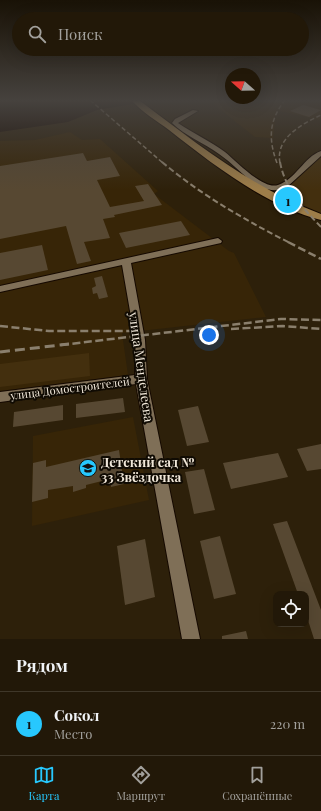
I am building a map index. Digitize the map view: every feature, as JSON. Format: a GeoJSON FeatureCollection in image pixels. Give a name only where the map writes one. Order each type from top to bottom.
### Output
{"type":"FeatureCollection","features":[{"type":"Feature","properties":{"kind":"main road"},"geometry":{"type":"LineString","coordinates":[[174,130],[226,169],[261,191],[288,205],[321,217]]}},
{"type":"Feature","properties":{"kind":"street"},"geometry":{"type":"LineString","coordinates":[[185,130],[223,154],[263,184],[275,188],[287,183],[312,159],[321,153]]}},
{"type":"Feature","properties":{"kind":"street"},"geometry":{"type":"LineString","coordinates":[[0,289],[218,241]]}},
{"type":"Feature","properties":{"kind":"street","name":"улица Менделеева"},"geometry":{"type":"LineString","coordinates":[[126,261],[140,340],[141,379],[190,639]]}},
{"type":"Feature","properties":{"kind":"street","name":"улица Домостроителей"},"geometry":{"type":"LineString","coordinates":[[0,397],[141,379]]}},
{"type":"Feature","properties":{"kind":"shaded area"},"geometry":{"type":"Polygon","coordinates":[[[0,130],[15,130],[0,132],[0,130]]]}},
{"type":"Feature","properties":{"kind":"shaded area"},"geometry":{"type":"Polygon","coordinates":[[[246,130],[274,130],[273,138],[255,137],[246,130]]]}},
{"type":"Feature","properties":{"kind":"shaded area"},"geometry":{"type":"Polygon","coordinates":[[[70,132],[82,140],[100,139],[158,191],[154,194],[229,251],[234,253],[266,317],[122,333],[128,375],[0,391],[0,141],[35,140],[70,132]]]}},
{"type":"Feature","properties":{"kind":"shaded area"},"geometry":{"type":"Polygon","coordinates":[[[321,153],[321,217],[307,213],[287,183],[321,153]]]}},
{"type":"Feature","properties":{"kind":"shaded area"},"geometry":{"type":"Polygon","coordinates":[[[89,353],[90,376],[0,387],[0,364],[89,353]]]}},
{"type":"Feature","properties":{"kind":"shaded area","name":"Детский сад № 33 Звёздочка"},"geometry":{"type":"Polygon","coordinates":[[[133,417],[149,500],[32,526],[33,436],[133,417]]]}},
{"type":"Feature","properties":{"kind":"building"},"geometry":{"type":"Polygon","coordinates":[[[83,153],[87,161],[110,157],[120,176],[97,180],[110,207],[144,201],[135,186],[148,184],[162,205],[114,215],[115,217],[103,219],[110,238],[84,242],[91,261],[77,264],[66,226],[0,239],[0,166],[83,153]]]}},
{"type":"Feature","properties":{"kind":"building"},"geometry":{"type":"Polygon","coordinates":[[[181,221],[190,235],[126,248],[119,233],[181,221]]]}},
{"type":"Feature","properties":{"kind":"building"},"geometry":{"type":"Polygon","coordinates":[[[42,245],[48,270],[0,280],[0,253],[42,245]]]}},
{"type":"Feature","properties":{"kind":"building"},"geometry":{"type":"Polygon","coordinates":[[[102,276],[108,297],[99,299],[97,293],[93,294],[92,288],[96,286],[94,278],[102,276]]]}},
{"type":"Feature","properties":{"kind":"building"},"geometry":{"type":"Polygon","coordinates":[[[123,398],[125,412],[76,418],[76,404],[123,398]]]}},
{"type":"Feature","properties":{"kind":"building"},"geometry":{"type":"Polygon","coordinates":[[[63,405],[63,420],[13,427],[14,412],[63,405]]]}},
{"type":"Feature","properties":{"kind":"building"},"geometry":{"type":"Polygon","coordinates":[[[198,406],[209,442],[187,446],[178,410],[198,406]]]}},
{"type":"Feature","properties":{"kind":"building"},"geometry":{"type":"Polygon","coordinates":[[[321,444],[321,469],[307,471],[297,449],[321,444]]]}},
{"type":"Feature","properties":{"kind":"building"},"geometry":{"type":"Polygon","coordinates":[[[119,450],[124,484],[111,487],[110,479],[86,485],[86,488],[73,492],[73,486],[48,490],[48,498],[32,502],[33,463],[46,460],[46,467],[119,450]]]}},
{"type":"Feature","properties":{"kind":"building"},"geometry":{"type":"Polygon","coordinates":[[[278,453],[288,477],[231,489],[223,463],[278,453]]]}},
{"type":"Feature","properties":{"kind":"building"},"geometry":{"type":"Polygon","coordinates":[[[204,469],[215,510],[194,514],[185,472],[204,469]]]}},
{"type":"Feature","properties":{"kind":"building"},"geometry":{"type":"Polygon","coordinates":[[[287,521],[321,610],[321,639],[314,639],[309,623],[309,591],[297,591],[273,524],[287,521]]]}},
{"type":"Feature","properties":{"kind":"building"},"geometry":{"type":"Polygon","coordinates":[[[220,536],[236,594],[214,599],[200,541],[220,536]]]}},
{"type":"Feature","properties":{"kind":"building"},"geometry":{"type":"Polygon","coordinates":[[[145,539],[155,597],[125,605],[117,546],[145,539]]]}},
{"type":"Feature","properties":{"kind":"building"},"geometry":{"type":"Polygon","coordinates":[[[246,631],[248,639],[222,639],[222,636],[246,631]]]}},
{"type":"Feature","properties":{"kind":"railway"},"geometry":{"type":"LineString","coordinates":[[125,130],[163,163]]}},
{"type":"Feature","properties":{"kind":"railway"},"geometry":{"type":"LineString","coordinates":[[272,130],[272,146],[277,163]]}},
{"type":"Feature","properties":{"kind":"railway"},"geometry":{"type":"LineString","coordinates":[[280,162],[282,146],[286,139],[296,130]]}},
{"type":"Feature","properties":{"kind":"railway"},"geometry":{"type":"LineString","coordinates":[[162,162],[208,196],[256,225],[290,243]]}},
{"type":"Feature","properties":{"kind":"railway"},"geometry":{"type":"LineString","coordinates":[[280,162],[282,172],[290,189],[301,205],[321,227]]}},
{"type":"Feature","properties":{"kind":"railway"},"geometry":{"type":"LineString","coordinates":[[288,242],[321,259]]}},
{"type":"Feature","properties":{"kind":"railway"},"geometry":{"type":"LineString","coordinates":[[61,345],[281,319],[321,320]]}},
{"type":"Feature","properties":{"kind":"railway"},"geometry":{"type":"LineString","coordinates":[[0,326],[49,331],[131,331]]}},
{"type":"Feature","properties":{"kind":"railway"},"geometry":{"type":"LineString","coordinates":[[231,329],[283,326],[321,329]]}},
{"type":"Feature","properties":{"kind":"railway"},"geometry":{"type":"LineString","coordinates":[[0,352],[69,344]]}},
{"type":"Feature","properties":{"kind":"place","name":"Сокол"},"geometry":{"type":"Point","coordinates":[288,200]}},
{"type":"Feature","properties":{"kind":"place","name":"Детский сад № 33 Звёздочка"},"geometry":{"type":"Point","coordinates":[88,468]}}]}
